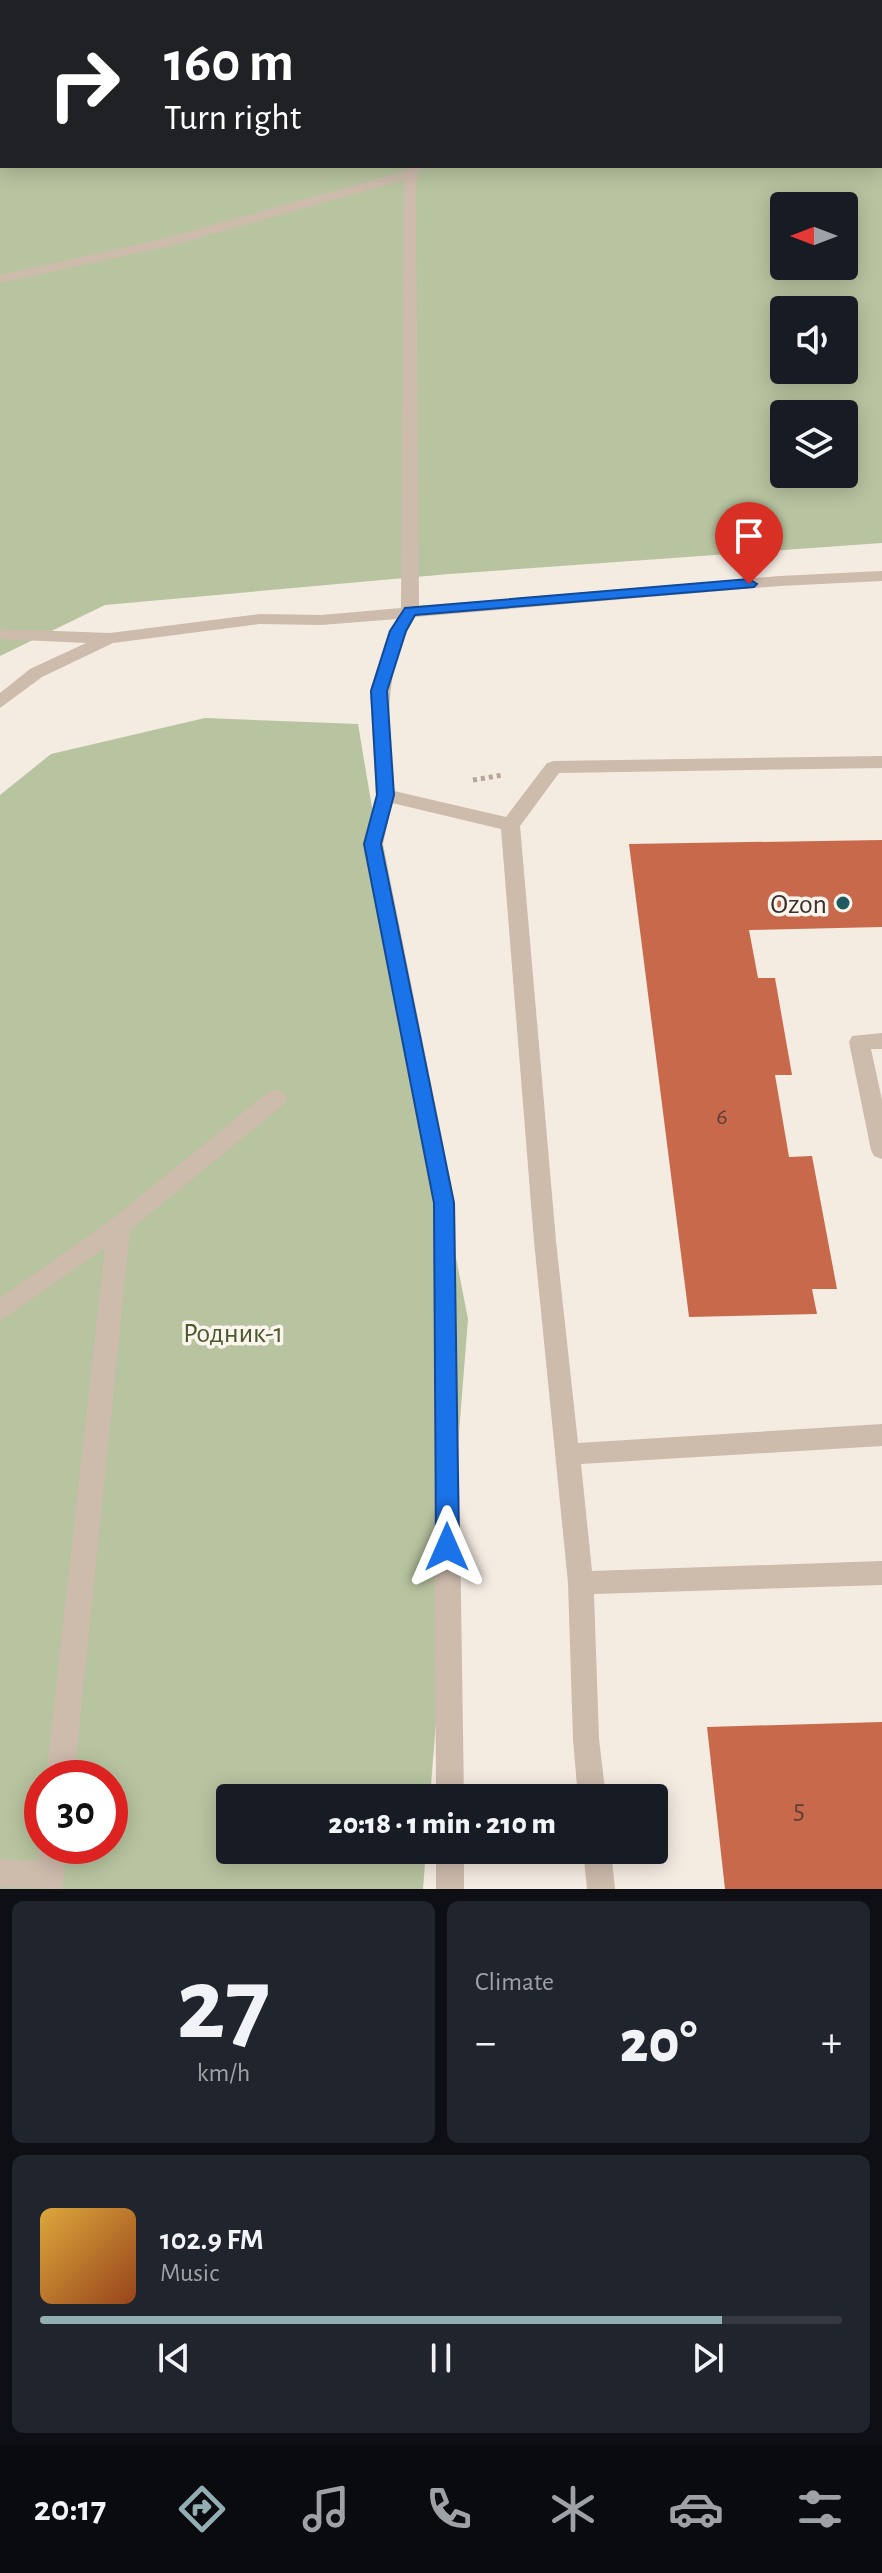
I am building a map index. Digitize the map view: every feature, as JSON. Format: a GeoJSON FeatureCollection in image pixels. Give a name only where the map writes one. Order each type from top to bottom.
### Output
{"type":"FeatureCollection","features":[{"type":"Feature","properties":{"kind":"street"},"geometry":{"type":"LineString","coordinates":[[0,279],[165,243],[413,170]]}},
{"type":"Feature","properties":{"kind":"street"},"geometry":{"type":"LineString","coordinates":[[413,170],[409,184],[410,611],[398,631],[379,691],[385,795],[373,844],[444,1203],[450,1784]]}},
{"type":"Feature","properties":{"kind":"street"},"geometry":{"type":"LineString","coordinates":[[0,634],[110,638],[260,619],[321,620],[780,581],[882,576]]}},
{"type":"Feature","properties":{"kind":"street"},"geometry":{"type":"LineString","coordinates":[[0,702],[36,673],[110,638]]}},
{"type":"Feature","properties":{"kind":"street"},"geometry":{"type":"LineString","coordinates":[[591,1784],[586,1739],[581,1583],[527,1055],[510,825],[554,767],[882,762]]}},
{"type":"Feature","properties":{"kind":"street"},"geometry":{"type":"LineString","coordinates":[[385,795],[510,825]]}},
{"type":"Feature","properties":{"kind":"street"},"geometry":{"type":"LineString","coordinates":[[882,1041],[859,1042],[882,1150]]}},
{"type":"Feature","properties":{"kind":"street"},"geometry":{"type":"LineString","coordinates":[[0,1311],[119,1226],[276,1098]]}},
{"type":"Feature","properties":{"kind":"street"},"geometry":{"type":"LineString","coordinates":[[62,1760],[119,1226]]}},
{"type":"Feature","properties":{"kind":"street"},"geometry":{"type":"LineString","coordinates":[[567,1454],[882,1435]]}},
{"type":"Feature","properties":{"kind":"street"},"geometry":{"type":"LineString","coordinates":[[581,1583],[882,1573]]}},
{"type":"Feature","properties":{"kind":"street"},"geometry":{"type":"LineString","coordinates":[[450,1864],[450,1889]]}},
{"type":"Feature","properties":{"kind":"street"},"geometry":{"type":"LineString","coordinates":[[598,1864],[601,1889]]}},
{"type":"Feature","properties":{"kind":"street"},"geometry":{"type":"LineString","coordinates":[[0,1873],[49,1882]]}},
{"type":"Feature","properties":{"kind":"green space"},"geometry":{"type":"Polygon","coordinates":[[[0,168],[882,168],[882,543],[449,574],[105,605],[0,656],[0,168]]]}},
{"type":"Feature","properties":{"kind":"green space","name":"Родник-1"},"geometry":{"type":"Polygon","coordinates":[[[205,718],[358,724],[398,963],[468,1319],[431,1784],[216,1784],[216,1864],[425,1864],[423,1889],[0,1889],[0,795],[51,754],[205,718]]]}},
{"type":"Feature","properties":{"kind":"building"},"geometry":{"type":"Polygon","coordinates":[[[882,840],[882,927],[749,930],[758,978],[775,978],[792,1075],[775,1075],[789,1157],[812,1156],[837,1289],[812,1289],[817,1314],[689,1317],[629,844],[882,840]]]}},
{"type":"Feature","properties":{"kind":"building"},"geometry":{"type":"Polygon","coordinates":[[[882,1722],[882,1889],[725,1889],[707,1727],[882,1722]]]}},
{"type":"Feature","properties":{"kind":"place","name":"Ozon"},"geometry":{"type":"Point","coordinates":[843,903]}},
{"type":"Feature","properties":{"kind":"route"},"geometry":{"type":"LineString","coordinates":[[447,1547],[444,1203],[373,844],[385,795],[379,691],[398,631],[410,611],[749,584]]}}]}
